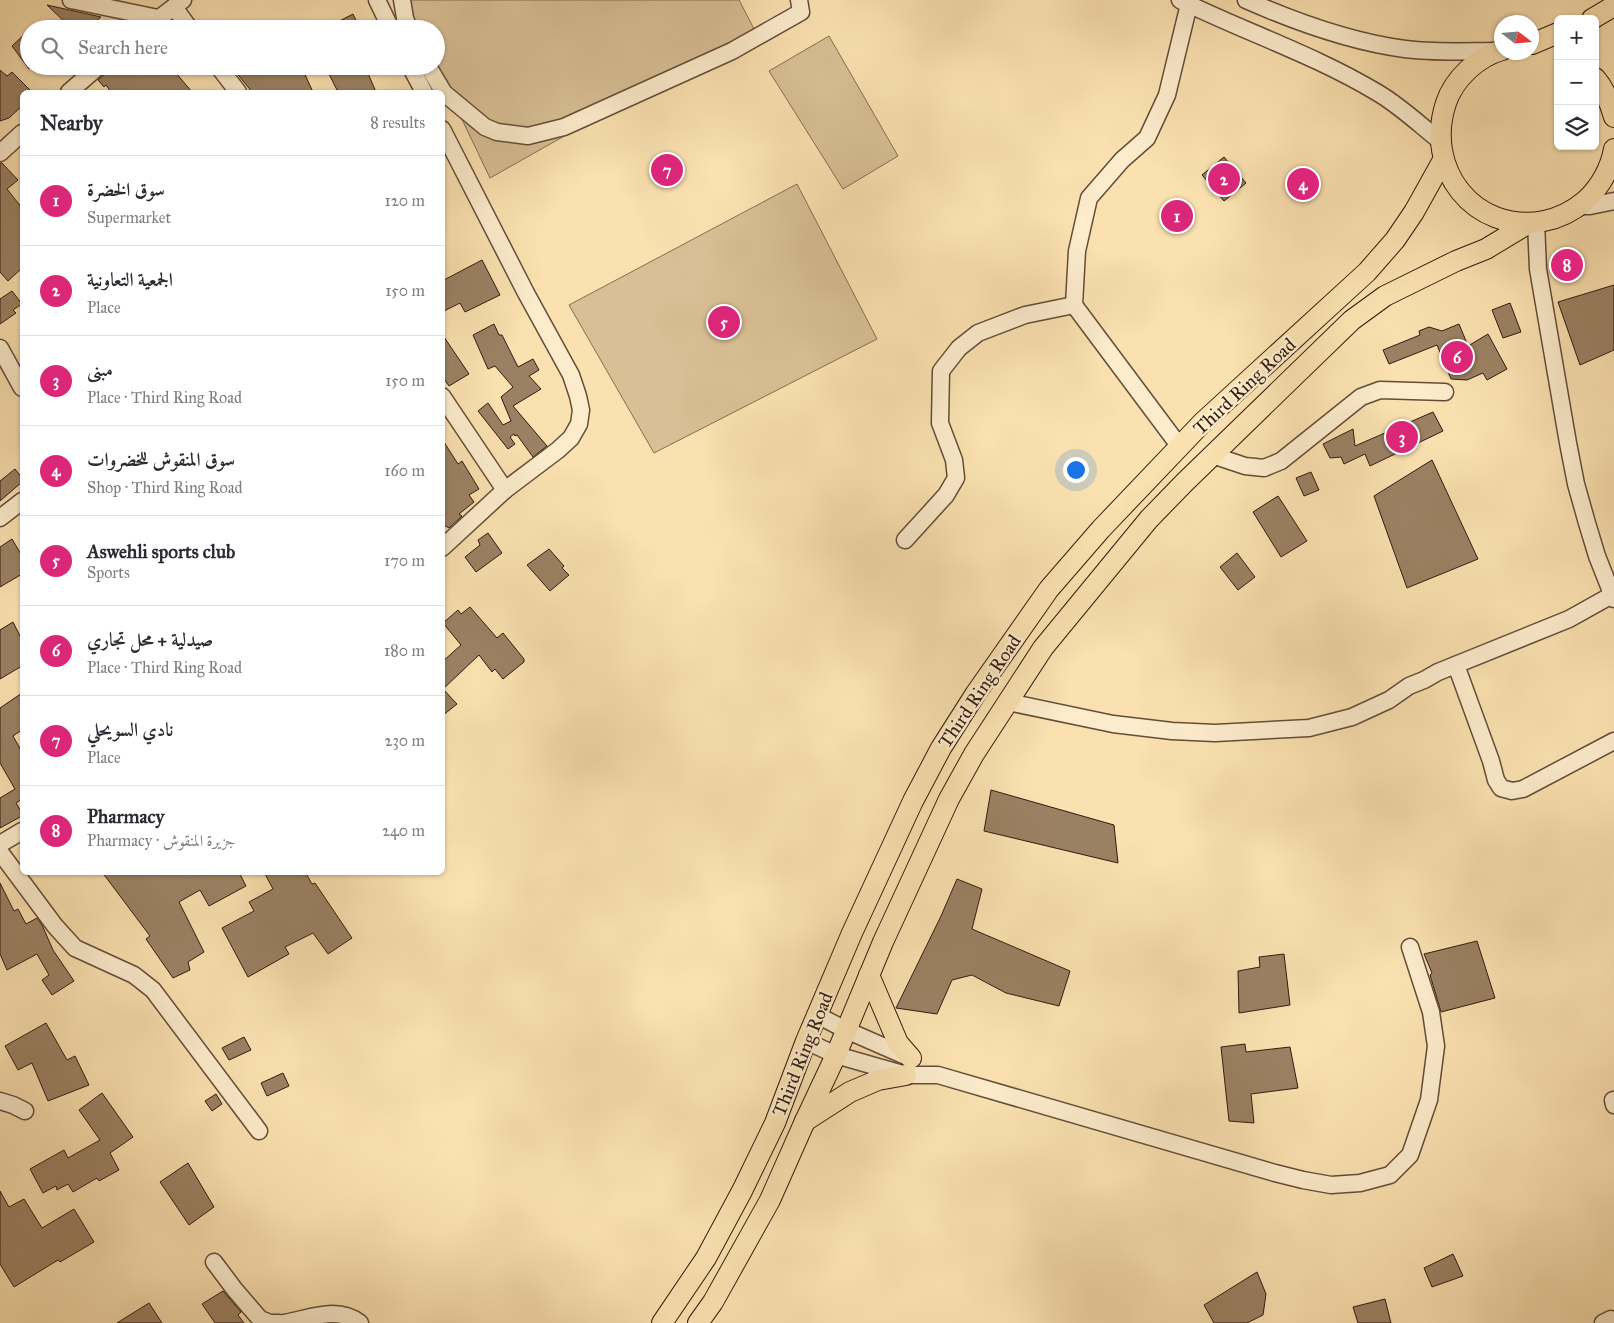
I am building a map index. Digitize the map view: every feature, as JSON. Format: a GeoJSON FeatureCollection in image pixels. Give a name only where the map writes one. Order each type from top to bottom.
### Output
{"type":"FeatureCollection","features":[{"type":"Feature","properties":{"kind":"main road"},"geometry":{"type":"LineString","coordinates":[[1599,15],[1614,6]]}},
{"type":"Feature","properties":{"kind":"main road"},"geometry":{"type":"LineString","coordinates":[[1539,42],[1554,35]]}},
{"type":"Feature","properties":{"kind":"main road"},"geometry":{"type":"LineString","coordinates":[[1539,46],[1554,50]]}},
{"type":"Feature","properties":{"kind":"main road"},"geometry":{"type":"LineString","coordinates":[[1494,53],[1477,62],[1460,77],[1448,96],[1441,117],[1439,140],[1443,160],[1457,188],[1468,200],[1481,210],[1495,217],[1511,221],[1533,223],[1551,220],[1579,206],[1593,193],[1604,177],[1614,149]]}},
{"type":"Feature","properties":{"kind":"main road"},"geometry":{"type":"LineString","coordinates":[[1599,82],[1613,107]]}},
{"type":"Feature","properties":{"kind":"main road","name":"Third Ring Road"},"geometry":{"type":"LineString","coordinates":[[662,1323],[706,1258],[742,1191],[775,1123],[806,1041],[880,871],[913,801],[946,740],[976,693],[1049,589],[1101,529],[1203,422],[1367,272],[1394,240],[1414,212],[1443,160]]}},
{"type":"Feature","properties":{"kind":"main road","name":"Third Ring Road"},"geometry":{"type":"LineString","coordinates":[[698,1323],[713,1302],[770,1200],[836,1055],[896,914],[949,799],[974,754],[1043,648],[1155,513],[1212,455],[1352,320],[1385,296],[1456,261],[1486,249],[1533,223]]}},
{"type":"Feature","properties":{"kind":"main road"},"geometry":{"type":"LineString","coordinates":[[805,1120],[850,1092],[908,1067],[869,975]]}},
{"type":"Feature","properties":{"kind":"street"},"geometry":{"type":"LineString","coordinates":[[71,0],[158,18]]}},
{"type":"Feature","properties":{"kind":"street"},"geometry":{"type":"LineString","coordinates":[[377,0],[387,20]]}},
{"type":"Feature","properties":{"kind":"street"},"geometry":{"type":"LineString","coordinates":[[402,0],[405,20]]}},
{"type":"Feature","properties":{"kind":"street"},"geometry":{"type":"LineString","coordinates":[[1246,0],[1318,28],[1366,42],[1405,49],[1494,50]]}},
{"type":"Feature","properties":{"kind":"street"},"geometry":{"type":"LineString","coordinates":[[1180,447],[1074,304],[1077,251],[1089,198],[1122,160],[1147,138],[1167,95],[1184,2],[1352,78],[1380,94],[1439,140]]}},
{"type":"Feature","properties":{"kind":"street"},"geometry":{"type":"LineString","coordinates":[[156,20],[178,4],[186,20]]}},
{"type":"Feature","properties":{"kind":"street"},"geometry":{"type":"LineString","coordinates":[[445,94],[484,127],[497,132],[528,136],[564,127],[732,51],[804,4]]}},
{"type":"Feature","properties":{"kind":"street"},"geometry":{"type":"LineString","coordinates":[[71,90],[89,75]]}},
{"type":"Feature","properties":{"kind":"street"},"geometry":{"type":"LineString","coordinates":[[225,75],[236,90]]}},
{"type":"Feature","properties":{"kind":"street"},"geometry":{"type":"LineString","coordinates":[[415,75],[423,90]]}},
{"type":"Feature","properties":{"kind":"street"},"geometry":{"type":"LineString","coordinates":[[433,75],[442,90]]}},
{"type":"Feature","properties":{"kind":"street"},"geometry":{"type":"LineString","coordinates":[[0,153],[20,135]]}},
{"type":"Feature","properties":{"kind":"street"},"geometry":{"type":"LineString","coordinates":[[445,135],[526,293],[571,375],[581,410],[579,424],[571,438],[505,490],[445,545]]}},
{"type":"Feature","properties":{"kind":"street"},"geometry":{"type":"LineString","coordinates":[[1579,206],[1590,206],[1614,201]]}},
{"type":"Feature","properties":{"kind":"street"},"geometry":{"type":"LineString","coordinates":[[1008,702],[1113,724],[1172,731],[1215,733],[1309,728],[1352,717],[1388,700],[1409,686],[1438,672],[1569,619],[1613,597],[1609,571],[1587,523],[1568,443],[1538,269],[1533,223]]}},
{"type":"Feature","properties":{"kind":"street"},"geometry":{"type":"LineString","coordinates":[[905,540],[946,495],[956,478],[954,460],[940,423],[941,371],[959,348],[978,333],[1025,315],[1074,304]]}},
{"type":"Feature","properties":{"kind":"street"},"geometry":{"type":"LineString","coordinates":[[0,348],[20,384]]}},
{"type":"Feature","properties":{"kind":"street"},"geometry":{"type":"LineString","coordinates":[[1212,455],[1245,466],[1264,468],[1281,461],[1361,397],[1380,390],[1445,392]]}},
{"type":"Feature","properties":{"kind":"street"},"geometry":{"type":"LineString","coordinates":[[445,400],[505,490]]}},
{"type":"Feature","properties":{"kind":"street"},"geometry":{"type":"LineString","coordinates":[[0,518],[20,503]]}},
{"type":"Feature","properties":{"kind":"street"},"geometry":{"type":"LineString","coordinates":[[1456,665],[1491,761],[1496,780],[1501,788],[1512,791],[1523,789],[1614,741]]}},
{"type":"Feature","properties":{"kind":"street"},"geometry":{"type":"LineString","coordinates":[[0,844],[20,833]]}},
{"type":"Feature","properties":{"kind":"street"},"geometry":{"type":"LineString","coordinates":[[0,852],[75,948],[134,975],[153,990],[260,1131]]}},
{"type":"Feature","properties":{"kind":"street"},"geometry":{"type":"LineString","coordinates":[[806,1041],[836,1055],[908,1067],[938,1075],[1303,1180],[1331,1185],[1360,1183],[1390,1175],[1410,1155],[1429,1100],[1436,1046],[1431,1012],[1410,948]]}},
{"type":"Feature","properties":{"kind":"street"},"geometry":{"type":"LineString","coordinates":[[817,1015],[908,1067]]}},
{"type":"Feature","properties":{"kind":"street"},"geometry":{"type":"LineString","coordinates":[[0,1102],[25,1110]]}},
{"type":"Feature","properties":{"kind":"street"},"geometry":{"type":"LineString","coordinates":[[214,1262],[260,1319],[270,1323],[279,1323]]}},
{"type":"Feature","properties":{"kind":"street"},"geometry":{"type":"LineString","coordinates":[[284,1323],[323,1314],[341,1314],[360,1323]]}},
{"type":"Feature","properties":{"kind":"shaded area"},"geometry":{"type":"Polygon","coordinates":[[[405,0],[739,0],[754,29],[490,178],[441,75],[445,75],[445,20],[415,20],[405,0]]]}},
{"type":"Feature","properties":{"kind":"shaded area"},"geometry":{"type":"Polygon","coordinates":[[[829,36],[898,156],[843,189],[769,71],[829,36]]]}},
{"type":"Feature","properties":{"kind":"shaded area"},"geometry":{"type":"Polygon","coordinates":[[[797,184],[877,339],[654,453],[569,305],[797,184]]]}},
{"type":"Feature","properties":{"kind":"building"},"geometry":{"type":"Polygon","coordinates":[[[47,5],[101,17],[97,20],[63,20],[47,5]]]}},
{"type":"Feature","properties":{"kind":"building"},"geometry":{"type":"Polygon","coordinates":[[[353,14],[356,20],[341,20],[353,14]]]}},
{"type":"Feature","properties":{"kind":"building"},"geometry":{"type":"Polygon","coordinates":[[[20,38],[20,57],[12,46],[20,38]]]}},
{"type":"Feature","properties":{"kind":"building"},"geometry":{"type":"Polygon","coordinates":[[[0,70],[7,76],[12,72],[30,90],[20,90],[20,108],[9,118],[0,121],[0,70]]]}},
{"type":"Feature","properties":{"kind":"building"},"geometry":{"type":"Polygon","coordinates":[[[104,75],[178,75],[190,90],[110,90],[98,80],[104,75]]]}},
{"type":"Feature","properties":{"kind":"building"},"geometry":{"type":"Polygon","coordinates":[[[238,75],[305,75],[312,90],[250,90],[238,75]]]}},
{"type":"Feature","properties":{"kind":"building"},"geometry":{"type":"Polygon","coordinates":[[[330,75],[369,75],[375,90],[337,90],[330,75]]]}},
{"type":"Feature","properties":{"kind":"building"},"geometry":{"type":"Polygon","coordinates":[[[1224,157],[1246,183],[1224,201],[1202,175],[1224,157]]]}},
{"type":"Feature","properties":{"kind":"building"},"geometry":{"type":"Polygon","coordinates":[[[0,163],[2,163],[18,180],[7,189],[20,205],[20,270],[8,281],[0,272],[0,163]]]}},
{"type":"Feature","properties":{"kind":"building"},"geometry":{"type":"Polygon","coordinates":[[[482,260],[500,295],[465,312],[460,303],[445,310],[445,279],[482,260]]]}},
{"type":"Feature","properties":{"kind":"building"},"geometry":{"type":"Polygon","coordinates":[[[1614,285],[1614,350],[1580,365],[1558,302],[1614,285]]]}},
{"type":"Feature","properties":{"kind":"building"},"geometry":{"type":"Polygon","coordinates":[[[12,291],[20,301],[20,305],[13,310],[16,313],[0,324],[0,299],[12,291]]]}},
{"type":"Feature","properties":{"kind":"building"},"geometry":{"type":"Polygon","coordinates":[[[1510,303],[1521,332],[1503,338],[1492,310],[1510,303]]]}},
{"type":"Feature","properties":{"kind":"building"},"geometry":{"type":"Polygon","coordinates":[[[494,324],[499,335],[502,335],[518,367],[533,359],[539,370],[529,376],[541,389],[513,406],[547,446],[533,457],[517,435],[515,436],[514,434],[510,437],[515,444],[508,449],[478,411],[488,403],[503,425],[511,421],[501,397],[513,387],[495,366],[488,369],[473,335],[494,324]]]}},
{"type":"Feature","properties":{"kind":"building"},"geometry":{"type":"Polygon","coordinates":[[[1459,324],[1468,346],[1488,334],[1507,369],[1487,380],[1483,373],[1467,380],[1451,379],[1437,345],[1389,364],[1383,350],[1420,335],[1419,331],[1429,327],[1442,331],[1459,324]]]}},
{"type":"Feature","properties":{"kind":"building"},"geometry":{"type":"Polygon","coordinates":[[[445,338],[469,374],[449,386],[445,380],[445,338]]]}},
{"type":"Feature","properties":{"kind":"building"},"geometry":{"type":"Polygon","coordinates":[[[1433,412],[1443,431],[1370,466],[1365,454],[1344,464],[1341,457],[1330,458],[1323,444],[1353,429],[1355,446],[1433,412]]]}},
{"type":"Feature","properties":{"kind":"building"},"geometry":{"type":"Polygon","coordinates":[[[445,444],[458,464],[462,461],[479,489],[469,495],[474,502],[459,514],[462,516],[449,528],[445,526],[445,444]]]}},
{"type":"Feature","properties":{"kind":"building"},"geometry":{"type":"Polygon","coordinates":[[[1432,460],[1478,559],[1407,588],[1374,496],[1432,460]]]}},
{"type":"Feature","properties":{"kind":"building"},"geometry":{"type":"Polygon","coordinates":[[[15,469],[20,475],[20,484],[0,501],[0,481],[15,469]]]}},
{"type":"Feature","properties":{"kind":"building"},"geometry":{"type":"Polygon","coordinates":[[[1311,472],[1319,490],[1304,496],[1296,478],[1311,472]]]}},
{"type":"Feature","properties":{"kind":"building"},"geometry":{"type":"Polygon","coordinates":[[[1278,496],[1307,541],[1281,557],[1253,512],[1278,496]]]}},
{"type":"Feature","properties":{"kind":"building"},"geometry":{"type":"Polygon","coordinates":[[[488,533],[502,553],[476,572],[465,557],[480,545],[478,540],[488,533]]]}},
{"type":"Feature","properties":{"kind":"building"},"geometry":{"type":"Polygon","coordinates":[[[12,539],[20,553],[20,575],[0,587],[0,547],[12,539]]]}},
{"type":"Feature","properties":{"kind":"building"},"geometry":{"type":"Polygon","coordinates":[[[549,549],[564,566],[562,568],[569,575],[550,591],[527,565],[549,549]]]}},
{"type":"Feature","properties":{"kind":"building"},"geometry":{"type":"Polygon","coordinates":[[[1237,553],[1255,577],[1238,590],[1220,567],[1237,553]]]}},
{"type":"Feature","properties":{"kind":"building"},"geometry":{"type":"Polygon","coordinates":[[[470,607],[497,638],[503,633],[524,659],[524,662],[503,679],[495,669],[492,672],[479,655],[445,687],[445,659],[461,645],[445,625],[445,621],[458,610],[461,614],[470,607]]]}},
{"type":"Feature","properties":{"kind":"building"},"geometry":{"type":"Polygon","coordinates":[[[13,622],[20,636],[20,667],[0,679],[0,630],[13,622]]]}},
{"type":"Feature","properties":{"kind":"building"},"geometry":{"type":"Polygon","coordinates":[[[445,691],[457,704],[445,714],[445,691]]]}},
{"type":"Feature","properties":{"kind":"building"},"geometry":{"type":"Polygon","coordinates":[[[20,694],[20,731],[13,736],[20,748],[20,800],[16,803],[20,810],[20,817],[0,828],[0,798],[15,789],[0,763],[0,708],[20,694]]]}},
{"type":"Feature","properties":{"kind":"building"},"geometry":{"type":"Polygon","coordinates":[[[991,790],[1114,825],[1118,863],[984,831],[991,790]]]}},
{"type":"Feature","properties":{"kind":"building"},"geometry":{"type":"Polygon","coordinates":[[[104,875],[240,875],[246,886],[209,906],[200,890],[179,902],[204,952],[188,962],[190,970],[173,978],[146,939],[150,936],[104,875]]]}},
{"type":"Feature","properties":{"kind":"building"},"geometry":{"type":"Polygon","coordinates":[[[266,875],[307,875],[312,884],[315,883],[352,938],[328,954],[313,933],[285,947],[289,954],[248,977],[222,928],[254,911],[249,902],[273,889],[266,875]]]}},
{"type":"Feature","properties":{"kind":"building"},"geometry":{"type":"Polygon","coordinates":[[[957,879],[982,889],[972,929],[1070,971],[1059,1006],[1006,993],[972,975],[952,980],[937,1014],[896,1008],[957,879]]]}},
{"type":"Feature","properties":{"kind":"building"},"geometry":{"type":"Polygon","coordinates":[[[0,883],[14,911],[18,909],[26,924],[37,918],[53,950],[74,981],[52,995],[42,980],[49,975],[37,954],[7,970],[0,954],[0,883]]]}},
{"type":"Feature","properties":{"kind":"building"},"geometry":{"type":"Polygon","coordinates":[[[1477,941],[1495,998],[1441,1012],[1430,975],[1432,973],[1424,954],[1477,941]]]}},
{"type":"Feature","properties":{"kind":"building"},"geometry":{"type":"Polygon","coordinates":[[[1284,954],[1290,1005],[1239,1013],[1238,971],[1260,967],[1259,957],[1284,954]]]}},
{"type":"Feature","properties":{"kind":"building"},"geometry":{"type":"Polygon","coordinates":[[[46,1023],[67,1060],[75,1056],[89,1085],[48,1101],[32,1063],[18,1070],[5,1046],[46,1023]]]}},
{"type":"Feature","properties":{"kind":"building"},"geometry":{"type":"Polygon","coordinates":[[[244,1037],[251,1050],[229,1060],[222,1048],[244,1037]]]}},
{"type":"Feature","properties":{"kind":"building"},"geometry":{"type":"Polygon","coordinates":[[[1245,1044],[1246,1052],[1290,1047],[1298,1088],[1251,1094],[1254,1123],[1229,1121],[1221,1047],[1245,1044]]]}},
{"type":"Feature","properties":{"kind":"building"},"geometry":{"type":"Polygon","coordinates":[[[283,1073],[289,1086],[267,1096],[261,1083],[283,1073]]]}},
{"type":"Feature","properties":{"kind":"building"},"geometry":{"type":"Polygon","coordinates":[[[102,1093],[133,1137],[110,1153],[119,1170],[99,1181],[97,1178],[73,1192],[68,1184],[57,1190],[56,1186],[43,1193],[30,1169],[64,1150],[68,1158],[100,1140],[79,1110],[102,1093]]]}},
{"type":"Feature","properties":{"kind":"building"},"geometry":{"type":"Polygon","coordinates":[[[216,1094],[222,1104],[212,1111],[205,1101],[216,1094]]]}},
{"type":"Feature","properties":{"kind":"building"},"geometry":{"type":"Polygon","coordinates":[[[188,1163],[214,1207],[189,1225],[160,1182],[188,1163]]]}},
{"type":"Feature","properties":{"kind":"building"},"geometry":{"type":"Polygon","coordinates":[[[0,1191],[9,1207],[24,1199],[42,1228],[74,1209],[94,1242],[60,1262],[58,1260],[14,1287],[0,1264],[0,1191]]]}},
{"type":"Feature","properties":{"kind":"building"},"geometry":{"type":"Polygon","coordinates":[[[1453,1254],[1463,1276],[1432,1287],[1424,1268],[1453,1254]]]}},
{"type":"Feature","properties":{"kind":"building"},"geometry":{"type":"Polygon","coordinates":[[[1257,1272],[1266,1294],[1263,1315],[1247,1323],[1214,1323],[1204,1305],[1257,1272]]]}},
{"type":"Feature","properties":{"kind":"building"},"geometry":{"type":"Polygon","coordinates":[[[223,1291],[241,1312],[238,1315],[244,1323],[215,1323],[202,1304],[223,1291]]]}},
{"type":"Feature","properties":{"kind":"building"},"geometry":{"type":"Polygon","coordinates":[[[1385,1299],[1391,1323],[1358,1323],[1353,1307],[1385,1299]]]}},
{"type":"Feature","properties":{"kind":"building"},"geometry":{"type":"Polygon","coordinates":[[[149,1303],[162,1323],[117,1323],[149,1303]]]}},
{"type":"Feature","properties":{"kind":"place","name":"نادي السويحلي"},"geometry":{"type":"Point","coordinates":[667,170]}},
{"type":"Feature","properties":{"kind":"place","name":"الجمعية التعاونية"},"geometry":{"type":"Point","coordinates":[1224,179]}},
{"type":"Feature","properties":{"kind":"place","name":"سوق المنقوش للخضروات"},"geometry":{"type":"Point","coordinates":[1303,184]}},
{"type":"Feature","properties":{"kind":"place","name":"سوق الخضرة"},"geometry":{"type":"Point","coordinates":[1177,216]}},
{"type":"Feature","properties":{"kind":"place","name":"Pharmacy"},"geometry":{"type":"Point","coordinates":[1567,265]}},
{"type":"Feature","properties":{"kind":"place","name":"Aswehli sports club"},"geometry":{"type":"Point","coordinates":[724,322]}},
{"type":"Feature","properties":{"kind":"place","name":"صيدلية + محل تجاري"},"geometry":{"type":"Point","coordinates":[1457,357]}},
{"type":"Feature","properties":{"kind":"place","name":"مبنى"},"geometry":{"type":"Point","coordinates":[1402,437]}}]}
